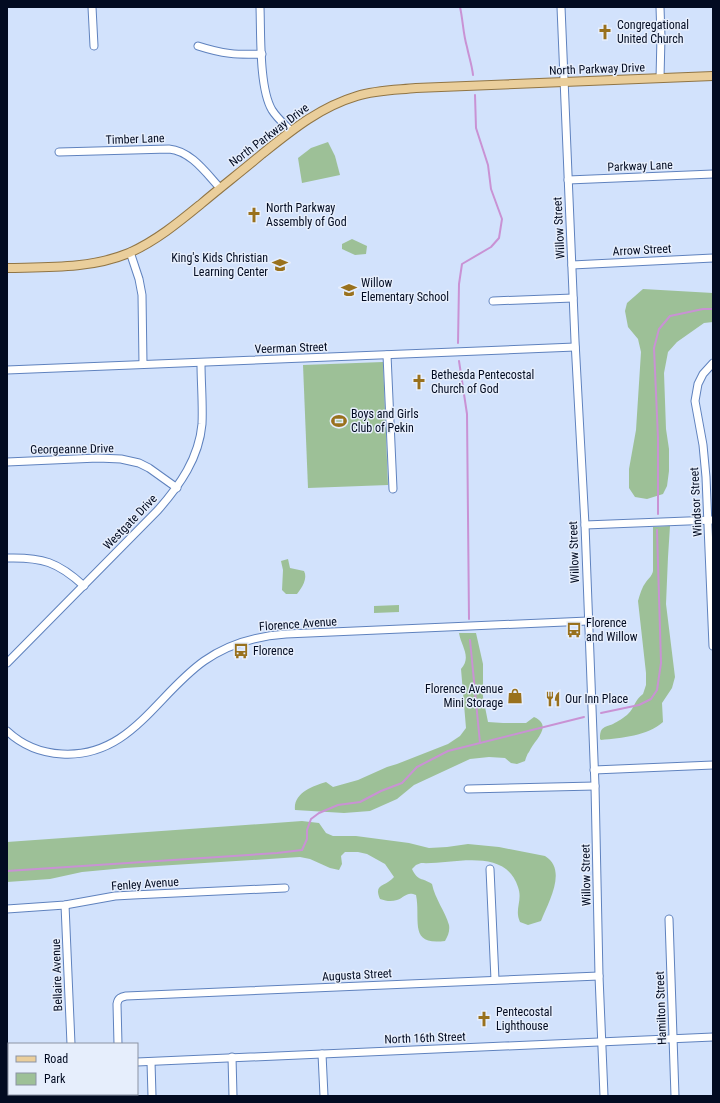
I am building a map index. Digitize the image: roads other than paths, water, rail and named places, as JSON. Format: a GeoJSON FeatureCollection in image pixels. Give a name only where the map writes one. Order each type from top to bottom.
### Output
{"type":"FeatureCollection","features":[{"type":"Feature","properties":{"kind":"main road","name":"North Parkway Drive"},"geometry":{"type":"LineString","coordinates":[[7,268],[77,266],[104,261],[130,252],[163,234],[304,121],[334,104],[357,96],[372,92],[416,88],[713,76]]}},
{"type":"Feature","properties":{"kind":"street"},"geometry":{"type":"LineString","coordinates":[[92,7],[94,46]]}},
{"type":"Feature","properties":{"kind":"street"},"geometry":{"type":"LineString","coordinates":[[260,7],[264,83],[267,100],[273,111],[291,131]]}},
{"type":"Feature","properties":{"kind":"street","name":"Willow Street"},"geometry":{"type":"LineString","coordinates":[[561,7],[595,786],[599,976],[604,1096]]}},
{"type":"Feature","properties":{"kind":"street"},"geometry":{"type":"LineString","coordinates":[[660,7],[660,78]]}},
{"type":"Feature","properties":{"kind":"street"},"geometry":{"type":"LineString","coordinates":[[198,46],[235,55],[262,54]]}},
{"type":"Feature","properties":{"kind":"street","name":"Timber Lane"},"geometry":{"type":"LineString","coordinates":[[59,152],[177,149],[184,152],[193,160],[220,188]]}},
{"type":"Feature","properties":{"kind":"street","name":"Parkway Lane"},"geometry":{"type":"LineString","coordinates":[[568,180],[713,174]]}},
{"type":"Feature","properties":{"kind":"street"},"geometry":{"type":"LineString","coordinates":[[130,252],[137,272],[142,295],[143,364]]}},
{"type":"Feature","properties":{"kind":"street","name":"Arrow Street"},"geometry":{"type":"LineString","coordinates":[[572,265],[713,258]]}},
{"type":"Feature","properties":{"kind":"street"},"geometry":{"type":"LineString","coordinates":[[493,301],[573,298]]}},
{"type":"Feature","properties":{"kind":"street","name":"Veerman Street"},"geometry":{"type":"LineString","coordinates":[[7,370],[575,347]]}},
{"type":"Feature","properties":{"kind":"street"},"geometry":{"type":"LineString","coordinates":[[387,355],[393,489]]}},
{"type":"Feature","properties":{"kind":"street","name":"Westgate Drive"},"geometry":{"type":"LineString","coordinates":[[7,663],[158,510],[177,488],[192,463],[201,433],[201,363]]}},
{"type":"Feature","properties":{"kind":"street","name":"Windsor Street"},"geometry":{"type":"LineString","coordinates":[[713,363],[706,369],[698,384],[695,401],[705,461],[710,520],[713,646]]}},
{"type":"Feature","properties":{"kind":"street","name":"Georgeanne Drive"},"geometry":{"type":"LineString","coordinates":[[7,462],[98,458],[121,459],[138,463],[149,468],[177,488]]}},
{"type":"Feature","properties":{"kind":"street"},"geometry":{"type":"LineString","coordinates":[[584,525],[710,520]]}},
{"type":"Feature","properties":{"kind":"street"},"geometry":{"type":"LineString","coordinates":[[7,558],[31,558],[49,562],[71,575],[84,586]]}},
{"type":"Feature","properties":{"kind":"street","name":"Florence Avenue"},"geometry":{"type":"LineString","coordinates":[[8,732],[27,745],[53,753],[84,753],[103,748],[132,731],[186,675],[204,661],[226,648],[256,638],[294,633],[588,621]]}},
{"type":"Feature","properties":{"kind":"street"},"geometry":{"type":"LineString","coordinates":[[594,770],[713,765]]}},
{"type":"Feature","properties":{"kind":"street"},"geometry":{"type":"LineString","coordinates":[[468,789],[595,786]]}},
{"type":"Feature","properties":{"kind":"street"},"geometry":{"type":"LineString","coordinates":[[490,869],[495,980]]}},
{"type":"Feature","properties":{"kind":"street","name":"Fenley Avenue"},"geometry":{"type":"LineString","coordinates":[[7,909],[65,905],[115,896],[285,888]]}},
{"type":"Feature","properties":{"kind":"street","name":"Bellaire Avenue"},"geometry":{"type":"LineString","coordinates":[[65,905],[71,1043]]}},
{"type":"Feature","properties":{"kind":"street","name":"Hamilton Street"},"geometry":{"type":"LineString","coordinates":[[669,919],[675,1096]]}},
{"type":"Feature","properties":{"kind":"street","name":"Augusta Street"},"geometry":{"type":"LineString","coordinates":[[118,1043],[118,1000],[126,996],[599,976]]}},
{"type":"Feature","properties":{"kind":"street","name":"North 16th Street"},"geometry":{"type":"LineString","coordinates":[[138,1062],[713,1037]]}},
{"type":"Feature","properties":{"kind":"street"},"geometry":{"type":"LineString","coordinates":[[322,1054],[324,1096]]}},
{"type":"Feature","properties":{"kind":"street"},"geometry":{"type":"LineString","coordinates":[[232,1057],[233,1096]]}},
{"type":"Feature","properties":{"kind":"street"},"geometry":{"type":"LineString","coordinates":[[151,1062],[152,1096]]}},
{"type":"Feature","properties":{"kind":"waterway"},"geometry":{"type":"LineString","coordinates":[[460,7],[473,75]]}},
{"type":"Feature","properties":{"kind":"waterway"},"geometry":{"type":"LineString","coordinates":[[458,343],[459,284],[462,264],[491,247],[499,238],[502,219],[491,189],[488,165],[476,128],[475,95]]}},
{"type":"Feature","properties":{"kind":"waterway"},"geometry":{"type":"LineString","coordinates":[[658,514],[658,438],[654,348],[659,329],[670,316],[703,309],[713,309]]}},
{"type":"Feature","properties":{"kind":"waterway"},"geometry":{"type":"LineString","coordinates":[[459,361],[467,414],[469,619]]}},
{"type":"Feature","properties":{"kind":"waterway"},"geometry":{"type":"LineString","coordinates":[[601,713],[639,705],[651,699],[657,690],[661,663],[657,530]]}},
{"type":"Feature","properties":{"kind":"waterway"},"geometry":{"type":"LineString","coordinates":[[470,640],[480,743]]}},
{"type":"Feature","properties":{"kind":"waterway"},"geometry":{"type":"LineString","coordinates":[[7,871],[277,853],[302,850],[307,839],[307,830],[311,819],[319,813],[338,805],[360,802],[381,791],[402,783],[417,767],[448,751],[584,717]]}},
{"type":"Feature","properties":{"kind":"place","name":"Congregational United Church"},"geometry":{"type":"Point","coordinates":[605,32]}},
{"type":"Feature","properties":{"kind":"place","name":"North Parkway Assembly of God"},"geometry":{"type":"Point","coordinates":[254,215]}},
{"type":"Feature","properties":{"kind":"place","name":"King's Kids Christian Learning Center"},"geometry":{"type":"Point","coordinates":[280,265]}},
{"type":"Feature","properties":{"kind":"place","name":"Willow Elementary School"},"geometry":{"type":"Point","coordinates":[349,290]}},
{"type":"Feature","properties":{"kind":"place","name":"Bethesda Pentecostal Church of God"},"geometry":{"type":"Point","coordinates":[419,382]}},
{"type":"Feature","properties":{"kind":"place","name":"Boys and Girls Club of Pekin"},"geometry":{"type":"Point","coordinates":[339,421]}},
{"type":"Feature","properties":{"kind":"place","name":"Florence and Willow"},"geometry":{"type":"Point","coordinates":[574,630]}},
{"type":"Feature","properties":{"kind":"place","name":"Florence"},"geometry":{"type":"Point","coordinates":[241,651]}},
{"type":"Feature","properties":{"kind":"place","name":"Florence Avenue Mini Storage"},"geometry":{"type":"Point","coordinates":[515,696]}},
{"type":"Feature","properties":{"kind":"place","name":"Our Inn Place"},"geometry":{"type":"Point","coordinates":[553,699]}},
{"type":"Feature","properties":{"kind":"place","name":"Pentecostal Lighthouse"},"geometry":{"type":"Point","coordinates":[484,1019]}}]}
